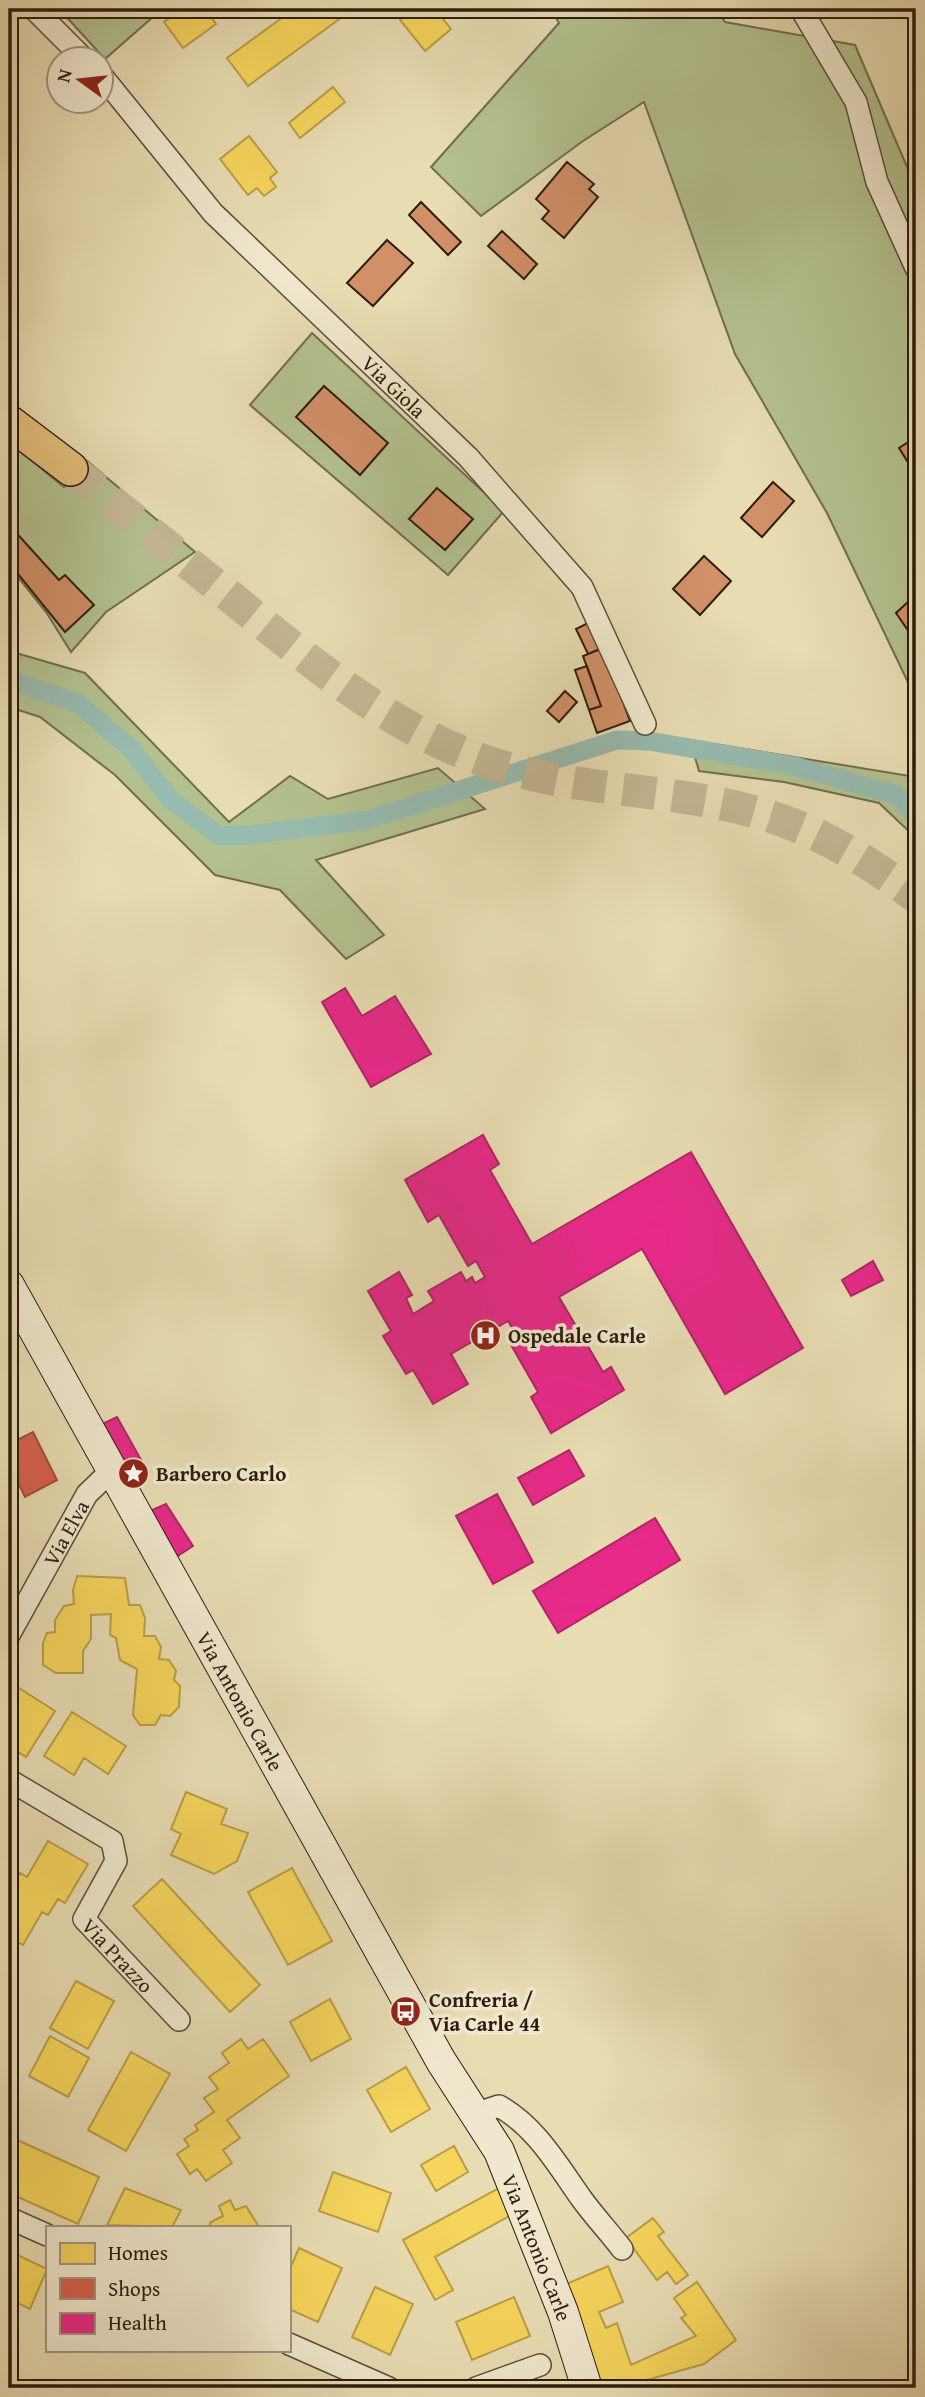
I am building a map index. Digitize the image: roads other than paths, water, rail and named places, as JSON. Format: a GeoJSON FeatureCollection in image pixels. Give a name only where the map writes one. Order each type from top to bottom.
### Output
{"type":"FeatureCollection","features":[{"type":"Feature","properties":{"kind":"main road"},"geometry":{"type":"LineString","coordinates":[[9,422],[71,469]]}},
{"type":"Feature","properties":{"kind":"street"},"geometry":{"type":"LineString","coordinates":[[34,9],[71,46]]}},
{"type":"Feature","properties":{"kind":"street"},"geometry":{"type":"LineString","coordinates":[[801,9],[856,102],[877,182],[916,268]]}},
{"type":"Feature","properties":{"kind":"street","name":"Via Giola"},"geometry":{"type":"LineString","coordinates":[[116,93],[213,213],[468,457],[582,587],[645,724]]}},
{"type":"Feature","properties":{"kind":"street","name":"Via Antonio Carle"},"geometry":{"type":"LineString","coordinates":[[9,1284],[441,2061],[504,2163],[563,2312],[587,2388]]}},
{"type":"Feature","properties":{"kind":"street","name":"Via Elva"},"geometry":{"type":"LineString","coordinates":[[9,1635],[87,1494],[111,1471]]}},
{"type":"Feature","properties":{"kind":"street","name":"Via Prazzo"},"geometry":{"type":"LineString","coordinates":[[9,1780],[112,1841],[116,1861],[84,1919],[179,2020]]}},
{"type":"Feature","properties":{"kind":"street"},"geometry":{"type":"LineString","coordinates":[[475,2114],[499,2106],[515,2115],[540,2139],[584,2202],[622,2249]]}},
{"type":"Feature","properties":{"kind":"street"},"geometry":{"type":"LineString","coordinates":[[9,2218],[46,2235]]}},
{"type":"Feature","properties":{"kind":"street"},"geometry":{"type":"LineString","coordinates":[[290,2344],[390,2388]]}},
{"type":"Feature","properties":{"kind":"street"},"geometry":{"type":"LineString","coordinates":[[476,2388],[540,2364]]}},
{"type":"Feature","properties":{"kind":"waterway"},"geometry":{"type":"LineString","coordinates":[[9,680],[78,703],[131,749],[172,801],[219,836],[249,835],[367,820],[617,740],[649,741],[794,766],[896,795],[916,815]]}},
{"type":"Feature","properties":{"kind":"tunnel"},"geometry":{"type":"LineString","coordinates":[[71,469],[319,668],[411,728],[479,759],[514,770],[587,785],[697,799],[769,816],[846,850],[916,897]]}},
{"type":"Feature","properties":{"kind":"place","name":"Ospedale Carle"},"geometry":{"type":"Point","coordinates":[485,1335]}},
{"type":"Feature","properties":{"kind":"place","name":"Barbero Carlo"},"geometry":{"type":"Point","coordinates":[133,1473]}},
{"type":"Feature","properties":{"kind":"place","name":"Confreria / Via Carle 44"},"geometry":{"type":"Point","coordinates":[406,2011]}}]}
